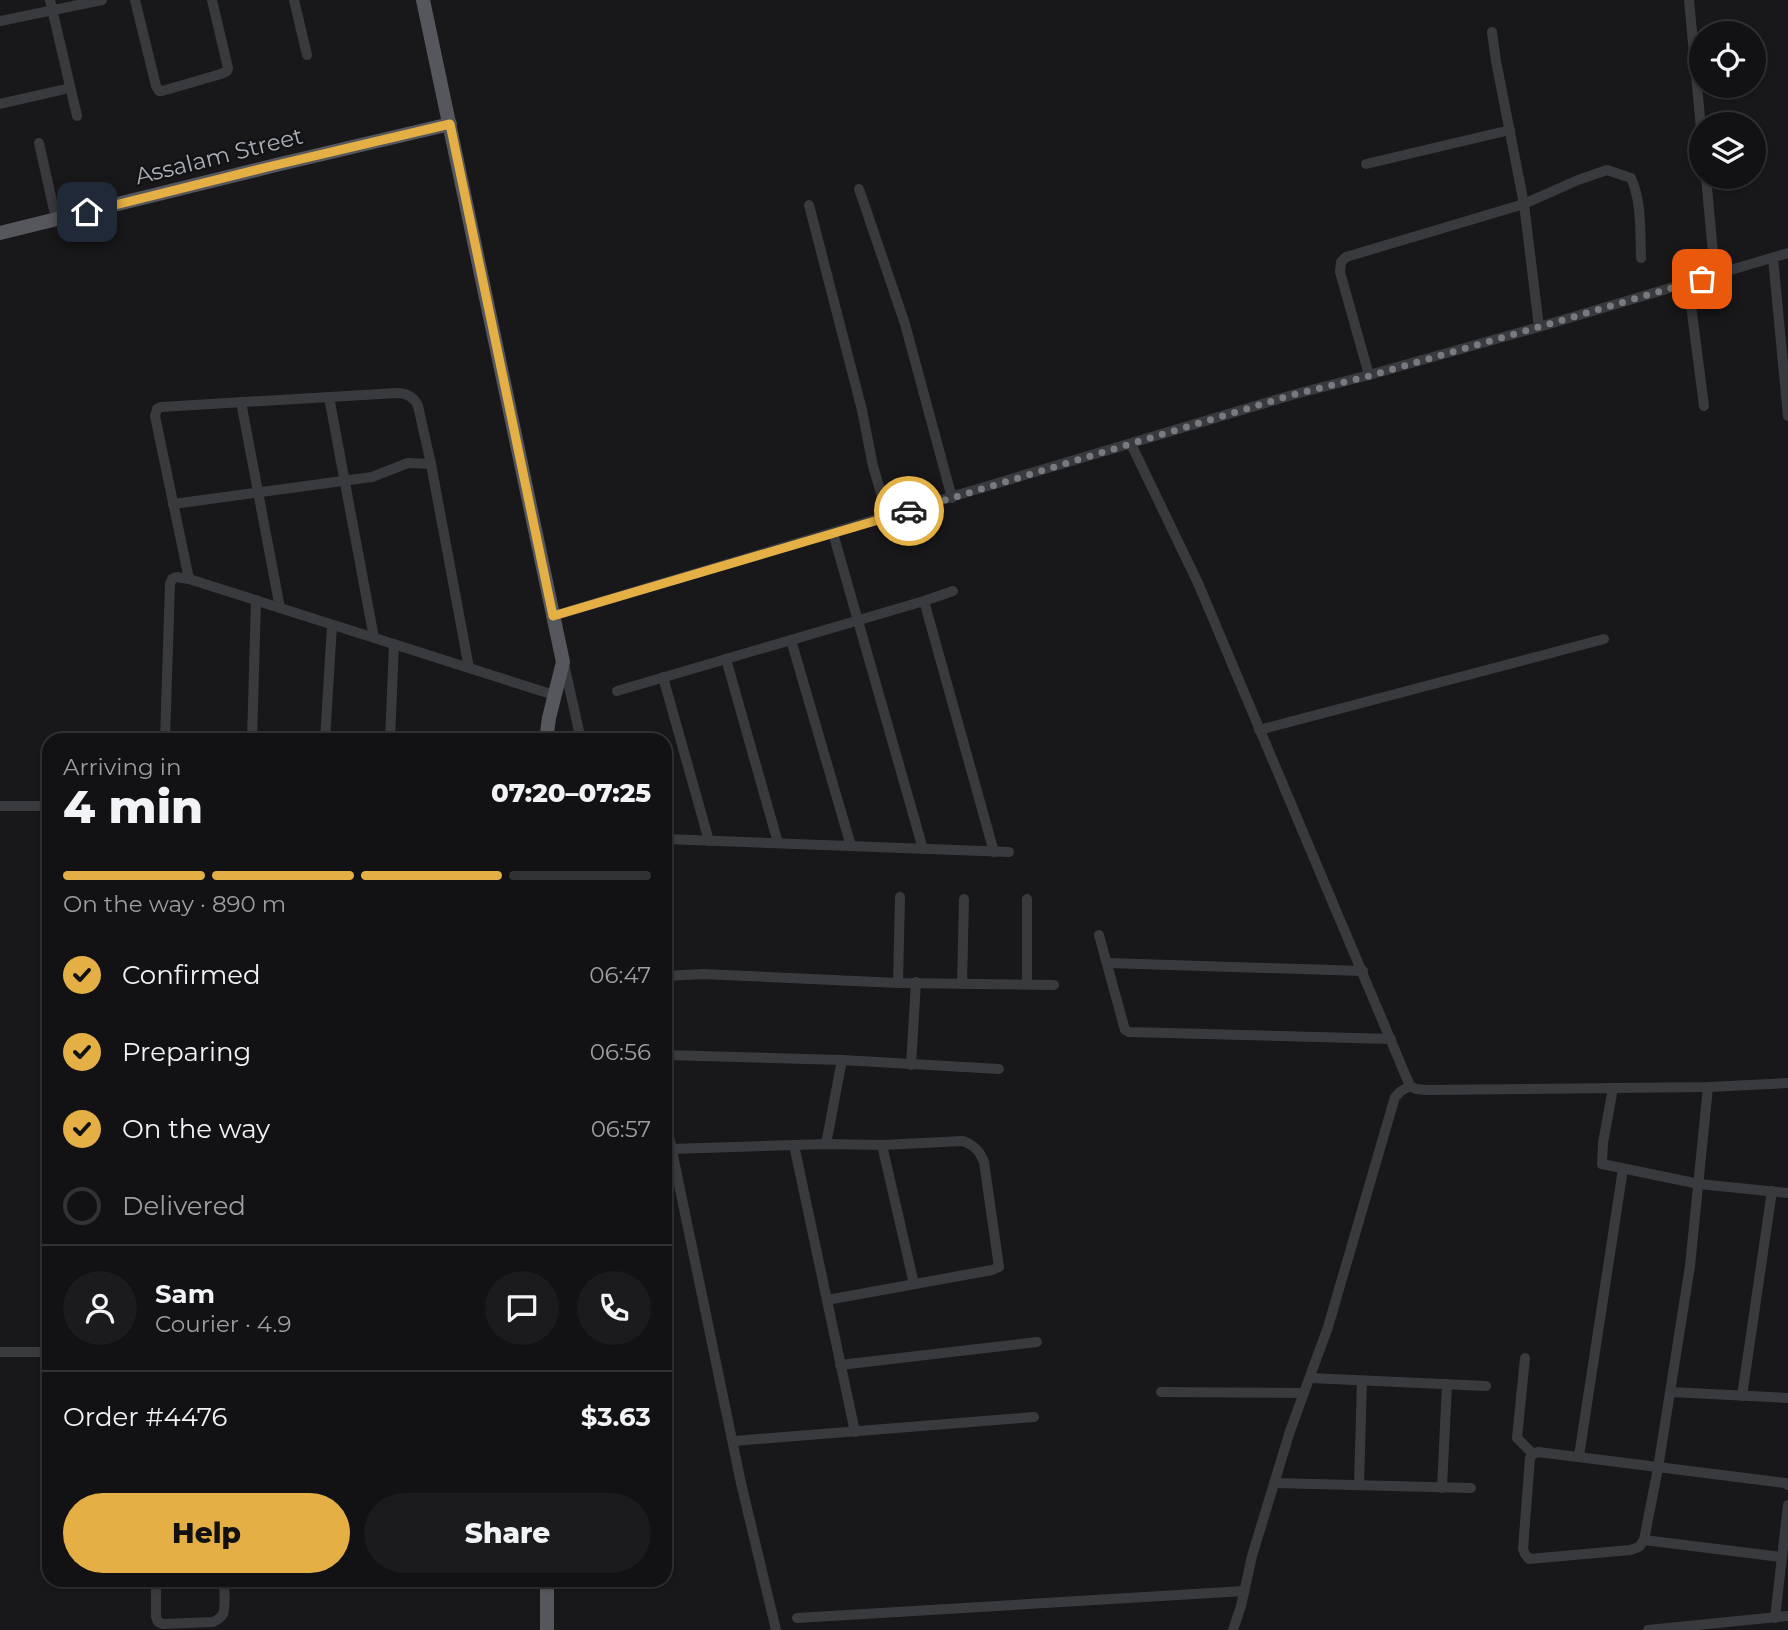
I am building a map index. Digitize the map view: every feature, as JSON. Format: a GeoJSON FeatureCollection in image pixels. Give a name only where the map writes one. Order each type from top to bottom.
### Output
{"type":"FeatureCollection","features":[{"type":"Feature","properties":{"kind":"main road"},"geometry":{"type":"LineString","coordinates":[[423,0],[563,662],[547,733]]}},
{"type":"Feature","properties":{"kind":"main road","name":"Assalam Street"},"geometry":{"type":"LineString","coordinates":[[0,233],[450,124]]}},
{"type":"Feature","properties":{"kind":"main road"},"geometry":{"type":"LineString","coordinates":[[547,1587],[547,1630]]}},
{"type":"Feature","properties":{"kind":"street"},"geometry":{"type":"LineString","coordinates":[[0,21],[51,5],[102,0]]}},
{"type":"Feature","properties":{"kind":"street"},"geometry":{"type":"LineString","coordinates":[[135,0],[156,86],[162,91],[220,74],[228,68],[212,0]]}},
{"type":"Feature","properties":{"kind":"street"},"geometry":{"type":"LineString","coordinates":[[295,0],[307,55]]}},
{"type":"Feature","properties":{"kind":"street"},"geometry":{"type":"LineString","coordinates":[[1689,0],[1700,112]]}},
{"type":"Feature","properties":{"kind":"street"},"geometry":{"type":"LineString","coordinates":[[51,5],[77,116]]}},
{"type":"Feature","properties":{"kind":"street"},"geometry":{"type":"LineString","coordinates":[[1492,32],[1524,204],[1539,327]]}},
{"type":"Feature","properties":{"kind":"street"},"geometry":{"type":"LineString","coordinates":[[0,104],[70,88]]}},
{"type":"Feature","properties":{"kind":"street"},"geometry":{"type":"LineString","coordinates":[[1366,164],[1510,130]]}},
{"type":"Feature","properties":{"kind":"street"},"geometry":{"type":"LineString","coordinates":[[39,143],[55,219]]}},
{"type":"Feature","properties":{"kind":"street"},"geometry":{"type":"LineString","coordinates":[[1369,376],[1340,272],[1341,262],[1346,257],[1524,204],[1577,180],[1607,170],[1631,178],[1635,187],[1641,258]]}},
{"type":"Feature","properties":{"kind":"street"},"geometry":{"type":"LineString","coordinates":[[859,189],[905,324],[952,498]]}},
{"type":"Feature","properties":{"kind":"street"},"geometry":{"type":"LineString","coordinates":[[1707,189],[1715,275]]}},
{"type":"Feature","properties":{"kind":"street"},"geometry":{"type":"LineString","coordinates":[[809,205],[888,517]]}},
{"type":"Feature","properties":{"kind":"street"},"geometry":{"type":"LineString","coordinates":[[553,616],[1292,395],[1369,376],[1788,253]]}},
{"type":"Feature","properties":{"kind":"street"},"geometry":{"type":"LineString","coordinates":[[1773,258],[1788,416]]}},
{"type":"Feature","properties":{"kind":"street"},"geometry":{"type":"LineString","coordinates":[[1688,282],[1704,406]]}},
{"type":"Feature","properties":{"kind":"street"},"geometry":{"type":"LineString","coordinates":[[189,579],[155,411],[161,407],[402,393],[410,396],[418,407],[469,668]]}},
{"type":"Feature","properties":{"kind":"street"},"geometry":{"type":"LineString","coordinates":[[329,397],[374,638]]}},
{"type":"Feature","properties":{"kind":"street"},"geometry":{"type":"LineString","coordinates":[[241,402],[280,608]]}},
{"type":"Feature","properties":{"kind":"street"},"geometry":{"type":"LineString","coordinates":[[1131,444],[1198,583],[1410,1086],[1426,1090],[1708,1087],[1788,1083]]}},
{"type":"Feature","properties":{"kind":"street"},"geometry":{"type":"LineString","coordinates":[[173,505],[372,477],[401,464],[431,464]]}},
{"type":"Feature","properties":{"kind":"street"},"geometry":{"type":"LineString","coordinates":[[832,533],[923,849]]}},
{"type":"Feature","properties":{"kind":"street"},"geometry":{"type":"LineString","coordinates":[[165,733],[170,584],[176,577],[554,695]]}},
{"type":"Feature","properties":{"kind":"street"},"geometry":{"type":"LineString","coordinates":[[617,691],[924,601],[953,590]]}},
{"type":"Feature","properties":{"kind":"street"},"geometry":{"type":"LineString","coordinates":[[252,733],[256,600]]}},
{"type":"Feature","properties":{"kind":"street"},"geometry":{"type":"LineString","coordinates":[[924,601],[993,852]]}},
{"type":"Feature","properties":{"kind":"street"},"geometry":{"type":"LineString","coordinates":[[325,733],[332,625]]}},
{"type":"Feature","properties":{"kind":"street"},"geometry":{"type":"LineString","coordinates":[[1259,730],[1604,639]]}},
{"type":"Feature","properties":{"kind":"street"},"geometry":{"type":"LineString","coordinates":[[791,640],[851,846]]}},
{"type":"Feature","properties":{"kind":"street"},"geometry":{"type":"LineString","coordinates":[[390,733],[394,644]]}},
{"type":"Feature","properties":{"kind":"street"},"geometry":{"type":"LineString","coordinates":[[726,659],[778,844]]}},
{"type":"Feature","properties":{"kind":"street"},"geometry":{"type":"LineString","coordinates":[[563,662],[579,733]]}},
{"type":"Feature","properties":{"kind":"street"},"geometry":{"type":"LineString","coordinates":[[663,677],[709,841]]}},
{"type":"Feature","properties":{"kind":"street"},"geometry":{"type":"LineString","coordinates":[[0,806],[40,806]]}},
{"type":"Feature","properties":{"kind":"street"},"geometry":{"type":"LineString","coordinates":[[672,839],[1009,852]]}},
{"type":"Feature","properties":{"kind":"street"},"geometry":{"type":"LineString","coordinates":[[898,983],[900,897]]}},
{"type":"Feature","properties":{"kind":"street"},"geometry":{"type":"LineString","coordinates":[[962,984],[964,899]]}},
{"type":"Feature","properties":{"kind":"street"},"geometry":{"type":"LineString","coordinates":[[1027,900],[1027,984]]}},
{"type":"Feature","properties":{"kind":"street"},"geometry":{"type":"LineString","coordinates":[[1099,935],[1122,1027],[1129,1032],[1391,1040]]}},
{"type":"Feature","properties":{"kind":"street"},"geometry":{"type":"LineString","coordinates":[[1108,963],[1363,971]]}},
{"type":"Feature","properties":{"kind":"street"},"geometry":{"type":"LineString","coordinates":[[672,976],[703,974],[898,983],[1054,985]]}},
{"type":"Feature","properties":{"kind":"street"},"geometry":{"type":"LineString","coordinates":[[911,1065],[916,982]]}},
{"type":"Feature","properties":{"kind":"street"},"geometry":{"type":"LineString","coordinates":[[672,1055],[842,1060],[999,1069]]}},
{"type":"Feature","properties":{"kind":"street"},"geometry":{"type":"LineString","coordinates":[[826,1144],[842,1060]]}},
{"type":"Feature","properties":{"kind":"street"},"geometry":{"type":"LineString","coordinates":[[1233,1630],[1290,1430],[1344,1274],[1395,1097],[1410,1086]]}},
{"type":"Feature","properties":{"kind":"street"},"geometry":{"type":"LineString","coordinates":[[1708,1087],[1690,1266],[1658,1468],[1644,1540],[1639,1547],[1630,1550],[1530,1559],[1523,1549],[1530,1458],[1538,1452],[1579,1456],[1658,1468],[1788,1485]]}},
{"type":"Feature","properties":{"kind":"street"},"geometry":{"type":"LineString","coordinates":[[1613,1088],[1601,1163],[1604,1165],[1699,1184],[1788,1193]]}},
{"type":"Feature","properties":{"kind":"street"},"geometry":{"type":"LineString","coordinates":[[776,1630],[741,1483],[672,1150],[963,1141],[976,1148],[984,1162],[999,1267],[827,1300]]}},
{"type":"Feature","properties":{"kind":"street"},"geometry":{"type":"LineString","coordinates":[[794,1145],[855,1432]]}},
{"type":"Feature","properties":{"kind":"street"},"geometry":{"type":"LineString","coordinates":[[882,1145],[914,1284]]}},
{"type":"Feature","properties":{"kind":"street"},"geometry":{"type":"LineString","coordinates":[[1579,1456],[1623,1169]]}},
{"type":"Feature","properties":{"kind":"street"},"geometry":{"type":"LineString","coordinates":[[1742,1396],[1772,1191]]}},
{"type":"Feature","properties":{"kind":"street"},"geometry":{"type":"LineString","coordinates":[[840,1365],[1037,1342]]}},
{"type":"Feature","properties":{"kind":"street"},"geometry":{"type":"LineString","coordinates":[[0,1352],[42,1352]]}},
{"type":"Feature","properties":{"kind":"street"},"geometry":{"type":"LineString","coordinates":[[1525,1357],[1517,1438],[1533,1454]]}},
{"type":"Feature","properties":{"kind":"street"},"geometry":{"type":"LineString","coordinates":[[1310,1378],[1486,1386]]}},
{"type":"Feature","properties":{"kind":"street"},"geometry":{"type":"LineString","coordinates":[[1359,1485],[1362,1381]]}},
{"type":"Feature","properties":{"kind":"street"},"geometry":{"type":"LineString","coordinates":[[1442,1488],[1447,1384]]}},
{"type":"Feature","properties":{"kind":"street"},"geometry":{"type":"LineString","coordinates":[[1161,1392],[1304,1393]]}},
{"type":"Feature","properties":{"kind":"street"},"geometry":{"type":"LineString","coordinates":[[1670,1392],[1788,1398]]}},
{"type":"Feature","properties":{"kind":"street"},"geometry":{"type":"LineString","coordinates":[[734,1441],[1034,1416]]}},
{"type":"Feature","properties":{"kind":"street"},"geometry":{"type":"LineString","coordinates":[[1274,1483],[1471,1488]]}},
{"type":"Feature","properties":{"kind":"street"},"geometry":{"type":"LineString","coordinates":[[1775,1618],[1788,1505]]}},
{"type":"Feature","properties":{"kind":"street"},"geometry":{"type":"LineString","coordinates":[[1644,1540],[1781,1557]]}},
{"type":"Feature","properties":{"kind":"street"},"geometry":{"type":"LineString","coordinates":[[156,1587],[156,1617],[158,1622],[163,1624],[213,1622],[219,1619],[224,1610],[224,1587]]}},
{"type":"Feature","properties":{"kind":"street"},"geometry":{"type":"LineString","coordinates":[[797,1618],[1244,1591]]}},
{"type":"Feature","properties":{"kind":"street"},"geometry":{"type":"LineString","coordinates":[[1648,1630],[1756,1625],[1788,1616]]}},
{"type":"Feature","properties":{"kind":"way so far"},"geometry":{"type":"LineString","coordinates":[[909,511],[1292,395],[1369,376],[1702,279]]}},
{"type":"Feature","properties":{"kind":"route"},"geometry":{"type":"LineString","coordinates":[[87,212],[450,124],[553,616],[909,511]]}}]}
